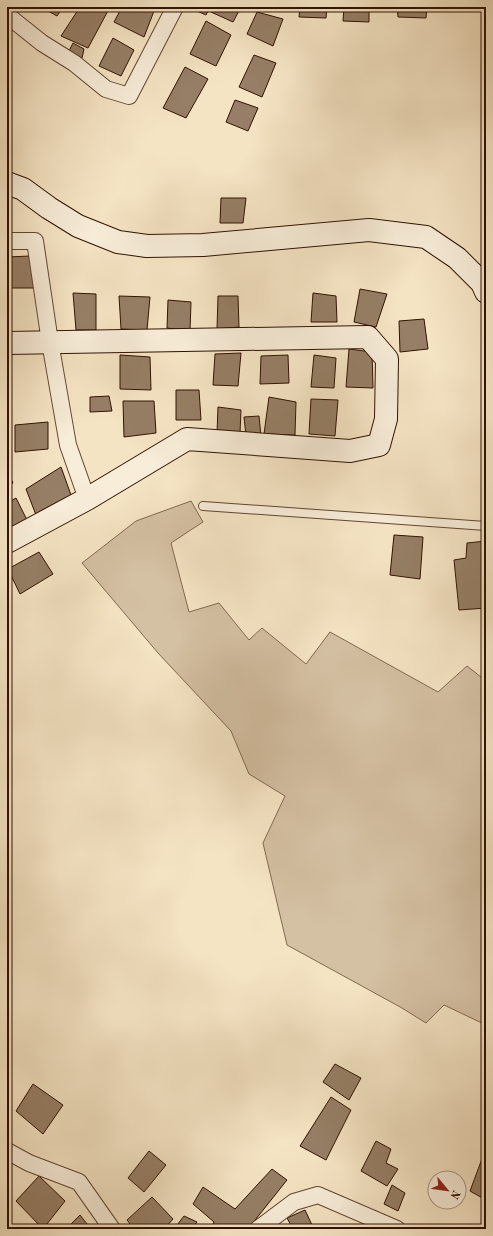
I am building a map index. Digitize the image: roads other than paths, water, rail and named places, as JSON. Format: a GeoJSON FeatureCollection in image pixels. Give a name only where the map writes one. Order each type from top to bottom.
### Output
{"type":"FeatureCollection","features":[{"type":"Feature","properties":{"kind":"street"},"geometry":{"type":"LineString","coordinates":[[7,15],[42,44],[74,63],[106,88],[129,96],[175,7]]}},
{"type":"Feature","properties":{"kind":"street"},"geometry":{"type":"LineString","coordinates":[[7,183],[23,189],[49,208],[78,226],[118,242],[147,246],[203,246],[369,230],[426,237],[458,258],[482,283],[486,292]]}},
{"type":"Feature","properties":{"kind":"street"},"geometry":{"type":"LineString","coordinates":[[7,241],[35,241],[50,342],[68,445],[87,499]]}},
{"type":"Feature","properties":{"kind":"street"},"geometry":{"type":"LineString","coordinates":[[7,343],[368,336],[387,359],[386,419],[379,445],[350,451],[187,439],[87,499],[7,542]]}},
{"type":"Feature","properties":{"kind":"street"},"geometry":{"type":"LineString","coordinates":[[7,1151],[29,1163],[79,1182],[112,1229]]}},
{"type":"Feature","properties":{"kind":"street"},"geometry":{"type":"LineString","coordinates":[[258,1229],[294,1202],[318,1195],[397,1229]]}},
{"type":"Feature","properties":{"kind":"lane"},"geometry":{"type":"LineString","coordinates":[[203,506],[486,526]]}}]}
